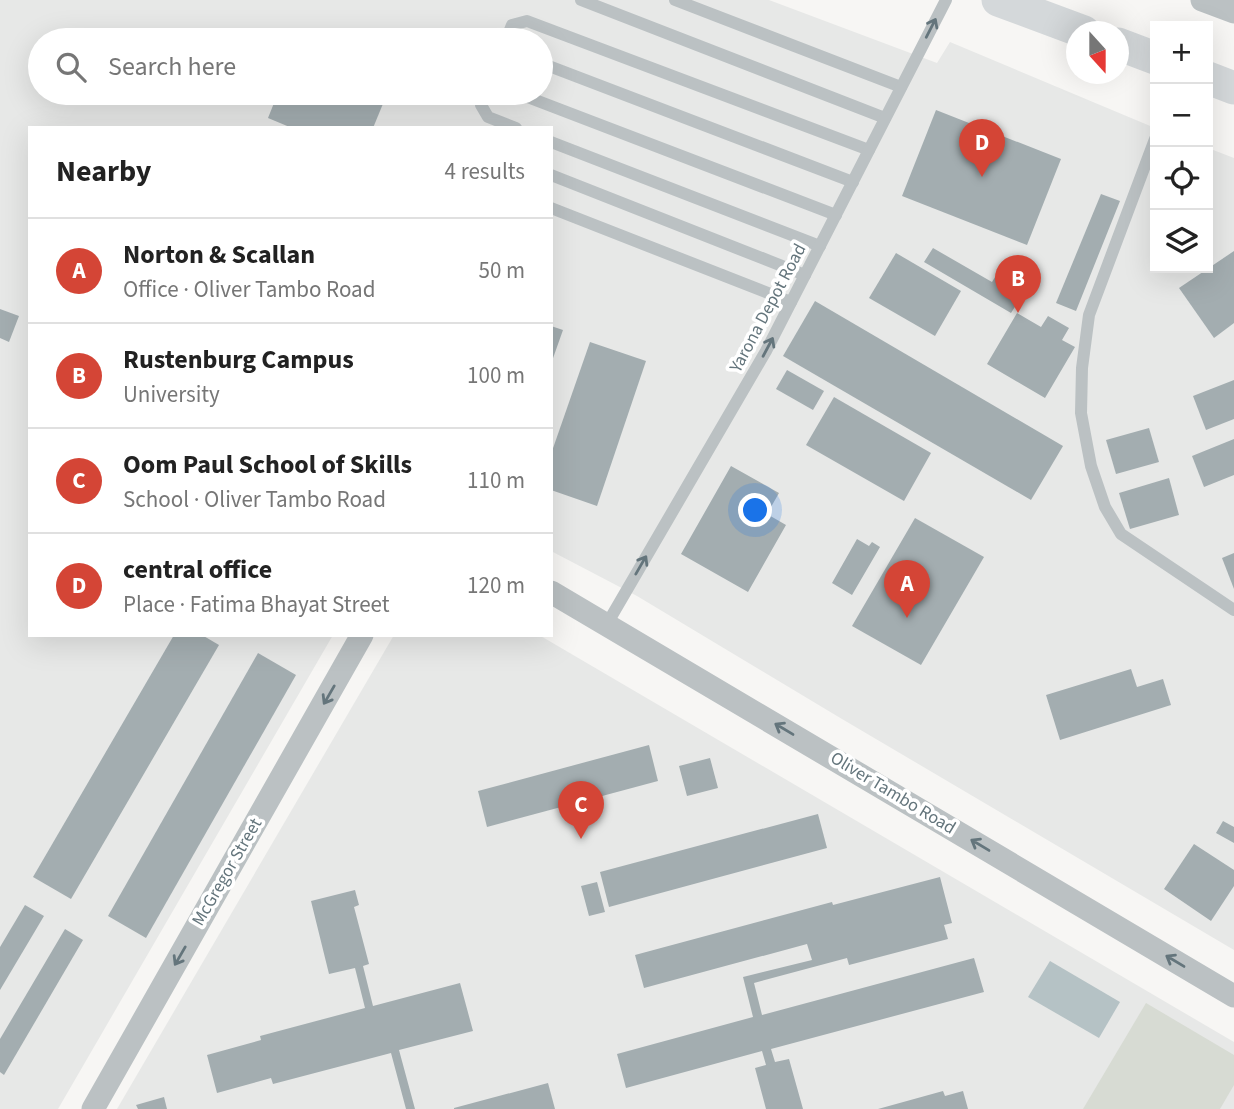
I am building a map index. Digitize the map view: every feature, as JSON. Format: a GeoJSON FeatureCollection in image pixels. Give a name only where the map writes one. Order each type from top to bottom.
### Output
{"type":"FeatureCollection","features":[{"type":"Feature","properties":{"kind":"main road"},"geometry":{"type":"LineString","coordinates":[[998,0],[1066,25]]}},
{"type":"Feature","properties":{"kind":"main road"},"geometry":{"type":"LineString","coordinates":[[1129,48],[1150,56]]}},
{"type":"Feature","properties":{"kind":"main road"},"geometry":{"type":"LineString","coordinates":[[1213,80],[1234,88]]}},
{"type":"Feature","properties":{"kind":"street"},"geometry":{"type":"LineString","coordinates":[[1202,0],[1234,12]]}},
{"type":"Feature","properties":{"kind":"street","name":"Oliver Tambo Road"},"geometry":{"type":"LineString","coordinates":[[553,593],[1234,996]]}},
{"type":"Feature","properties":{"kind":"street","name":"McGregor Street"},"geometry":{"type":"LineString","coordinates":[[93,1109],[361,637]]}},
{"type":"Feature","properties":{"kind":"lane"},"geometry":{"type":"LineString","coordinates":[[580,0],[885,118]]}},
{"type":"Feature","properties":{"kind":"lane"},"geometry":{"type":"LineString","coordinates":[[674,0],[901,87]]}},
{"type":"Feature","properties":{"kind":"lane","name":"Yarona Depot Road"},"geometry":{"type":"LineString","coordinates":[[607,624],[766,351],[946,0]]}},
{"type":"Feature","properties":{"kind":"lane"},"geometry":{"type":"LineString","coordinates":[[511,28],[512,25],[527,21],[546,28]]}},
{"type":"Feature","properties":{"kind":"lane"},"geometry":{"type":"LineString","coordinates":[[553,31],[869,150]]}},
{"type":"Feature","properties":{"kind":"lane"},"geometry":{"type":"LineString","coordinates":[[553,68],[853,182]]}},
{"type":"Feature","properties":{"kind":"lane"},"geometry":{"type":"LineString","coordinates":[[481,105],[488,117],[511,126]]}},
{"type":"Feature","properties":{"kind":"lane"},"geometry":{"type":"LineString","coordinates":[[548,105],[836,215]]}},
{"type":"Feature","properties":{"kind":"lane"},"geometry":{"type":"LineString","coordinates":[[553,143],[820,246]]}},
{"type":"Feature","properties":{"kind":"lane"},"geometry":{"type":"LineString","coordinates":[[1152,147],[1089,315],[1082,368],[1081,413],[1091,466],[1105,507],[1122,534],[1234,610]]}},
{"type":"Feature","properties":{"kind":"lane"},"geometry":{"type":"LineString","coordinates":[[553,176],[805,275]]}},
{"type":"Feature","properties":{"kind":"lane"},"geometry":{"type":"LineString","coordinates":[[553,209],[791,302]]}},
{"type":"Feature","properties":{"kind":"shaded area"},"geometry":{"type":"Polygon","coordinates":[[[0,0],[769,0],[937,63],[950,42],[1150,126],[1150,273],[1213,273],[1213,150],[1234,158],[1234,950],[637,596],[553,552],[553,126],[28,126],[28,637],[332,637],[58,1109],[0,1109],[0,0]]]}},
{"type":"Feature","properties":{"kind":"shaded area"},"geometry":{"type":"Polygon","coordinates":[[[393,637],[542,637],[1234,1042],[1234,1109],[117,1109],[393,637]]]}},
{"type":"Feature","properties":{"kind":"shaded area"},"geometry":{"type":"Polygon","coordinates":[[[1050,961],[1120,1002],[1099,1038],[1028,997],[1050,961]]]}},
{"type":"Feature","properties":{"kind":"shaded area"},"geometry":{"type":"Polygon","coordinates":[[[1146,1003],[1234,1055],[1234,1085],[1220,1109],[1083,1109],[1146,1003]]]}},
{"type":"Feature","properties":{"kind":"building"},"geometry":{"type":"Polygon","coordinates":[[[273,105],[382,105],[374,126],[287,126],[268,118],[273,105]]]}},
{"type":"Feature","properties":{"kind":"building"},"geometry":{"type":"Polygon","coordinates":[[[936,110],[1061,159],[1027,245],[902,196],[936,110]]]}},
{"type":"Feature","properties":{"kind":"building"},"geometry":{"type":"Polygon","coordinates":[[[1101,194],[1120,201],[1076,311],[1056,303],[1101,194]]]}},
{"type":"Feature","properties":{"kind":"building"},"geometry":{"type":"Polygon","coordinates":[[[933,248],[992,282],[997,274],[1025,291],[1011,313],[924,262],[933,248]]]}},
{"type":"Feature","properties":{"kind":"building"},"geometry":{"type":"Polygon","coordinates":[[[1234,251],[1234,323],[1214,338],[1179,288],[1201,273],[1213,273],[1213,265],[1234,251]]]}},
{"type":"Feature","properties":{"kind":"building"},"geometry":{"type":"Polygon","coordinates":[[[896,253],[961,291],[935,336],[869,298],[896,253]]]}},
{"type":"Feature","properties":{"kind":"building"},"geometry":{"type":"Polygon","coordinates":[[[815,301],[1063,446],[1031,500],[783,356],[815,301]]]}},
{"type":"Feature","properties":{"kind":"building"},"geometry":{"type":"Polygon","coordinates":[[[0,309],[19,316],[9,342],[0,338],[0,309]]]}},
{"type":"Feature","properties":{"kind":"building"},"geometry":{"type":"Polygon","coordinates":[[[1017,313],[1041,327],[1048,316],[1069,328],[1062,340],[1075,347],[1045,398],[987,364],[1017,313]]]}},
{"type":"Feature","properties":{"kind":"building"},"geometry":{"type":"Polygon","coordinates":[[[553,327],[563,330],[553,358],[553,327]]]}},
{"type":"Feature","properties":{"kind":"building"},"geometry":{"type":"Polygon","coordinates":[[[590,342],[646,361],[597,506],[553,491],[553,448],[590,342]]]}},
{"type":"Feature","properties":{"kind":"building"},"geometry":{"type":"Polygon","coordinates":[[[787,370],[824,391],[813,410],[776,389],[787,370]]]}},
{"type":"Feature","properties":{"kind":"building"},"geometry":{"type":"Polygon","coordinates":[[[1234,380],[1234,419],[1206,430],[1193,396],[1234,380]]]}},
{"type":"Feature","properties":{"kind":"building"},"geometry":{"type":"Polygon","coordinates":[[[834,397],[931,453],[904,501],[806,445],[834,397]]]}},
{"type":"Feature","properties":{"kind":"building"},"geometry":{"type":"Polygon","coordinates":[[[1149,428],[1159,462],[1116,474],[1106,440],[1149,428]]]}},
{"type":"Feature","properties":{"kind":"building"},"geometry":{"type":"Polygon","coordinates":[[[1234,439],[1234,475],[1204,487],[1192,456],[1234,439]]]}},
{"type":"Feature","properties":{"kind":"building"},"geometry":{"type":"Polygon","coordinates":[[[731,466],[779,493],[767,514],[786,525],[748,592],[681,554],[731,466]]]}},
{"type":"Feature","properties":{"kind":"building"},"geometry":{"type":"Polygon","coordinates":[[[1169,478],[1179,515],[1130,529],[1119,493],[1169,478]]]}},
{"type":"Feature","properties":{"kind":"building"},"geometry":{"type":"Polygon","coordinates":[[[915,518],[984,557],[921,665],[852,626],[915,518]]]}},
{"type":"Feature","properties":{"kind":"building"},"geometry":{"type":"Polygon","coordinates":[[[857,539],[869,546],[872,542],[880,547],[852,595],[832,583],[857,539]]]}},
{"type":"Feature","properties":{"kind":"building"},"geometry":{"type":"Polygon","coordinates":[[[1234,553],[1234,589],[1222,558],[1234,553]]]}},
{"type":"Feature","properties":{"kind":"building"},"geometry":{"type":"Polygon","coordinates":[[[173,637],[205,637],[219,645],[71,899],[33,877],[173,637]]]}},
{"type":"Feature","properties":{"kind":"building"},"geometry":{"type":"Polygon","coordinates":[[[258,653],[296,675],[146,938],[108,916],[258,653]]]}},
{"type":"Feature","properties":{"kind":"building"},"geometry":{"type":"Polygon","coordinates":[[[1131,669],[1137,687],[1163,679],[1171,705],[1060,740],[1046,695],[1131,669]]]}},
{"type":"Feature","properties":{"kind":"building"},"geometry":{"type":"Polygon","coordinates":[[[649,745],[658,781],[487,827],[478,791],[649,745]]]}},
{"type":"Feature","properties":{"kind":"building"},"geometry":{"type":"Polygon","coordinates":[[[710,758],[718,788],[687,796],[679,766],[710,758]]]}},
{"type":"Feature","properties":{"kind":"building"},"geometry":{"type":"Polygon","coordinates":[[[818,814],[827,848],[609,907],[600,872],[818,814]]]}},
{"type":"Feature","properties":{"kind":"building"},"geometry":{"type":"Polygon","coordinates":[[[1223,821],[1234,827],[1234,843],[1216,833],[1223,821]]]}},
{"type":"Feature","properties":{"kind":"building"},"geometry":{"type":"Polygon","coordinates":[[[1194,844],[1234,870],[1234,886],[1211,921],[1164,889],[1194,844]]]}},
{"type":"Feature","properties":{"kind":"building"},"geometry":{"type":"Polygon","coordinates":[[[940,877],[952,923],[944,925],[948,939],[849,965],[847,958],[754,983],[762,1015],[974,958],[984,992],[771,1049],[775,1062],[789,1059],[803,1109],[766,1109],[755,1068],[766,1065],[762,1051],[626,1088],[617,1054],[753,1017],[743,977],[812,960],[807,944],[644,988],[635,955],[832,902],[833,905],[940,877]]]}},
{"type":"Feature","properties":{"kind":"building"},"geometry":{"type":"Polygon","coordinates":[[[597,882],[605,912],[589,916],[581,886],[597,882]]]}},
{"type":"Feature","properties":{"kind":"building"},"geometry":{"type":"Polygon","coordinates":[[[355,890],[359,905],[354,907],[369,964],[363,966],[373,1006],[460,983],[473,1031],[399,1050],[415,1109],[406,1109],[391,1053],[273,1084],[271,1078],[217,1093],[207,1055],[261,1040],[260,1036],[365,1008],[355,968],[329,974],[311,901],[355,890]]]}},
{"type":"Feature","properties":{"kind":"building"},"geometry":{"type":"Polygon","coordinates":[[[25,905],[44,916],[0,990],[0,947],[25,905]]]}},
{"type":"Feature","properties":{"kind":"building"},"geometry":{"type":"Polygon","coordinates":[[[65,929],[83,940],[4,1075],[0,1072],[0,1039],[65,929]]]}},
{"type":"Feature","properties":{"kind":"building"},"geometry":{"type":"Polygon","coordinates":[[[548,1083],[555,1109],[454,1109],[454,1108],[548,1083]]]}},
{"type":"Feature","properties":{"kind":"building"},"geometry":{"type":"Polygon","coordinates":[[[943,1091],[945,1096],[963,1091],[968,1109],[878,1109],[943,1091]]]}},
{"type":"Feature","properties":{"kind":"building"},"geometry":{"type":"Polygon","coordinates":[[[164,1097],[167,1109],[138,1109],[136,1105],[164,1097]]]}},
{"type":"Feature","properties":{"kind":"place","name":"central office"},"geometry":{"type":"Point","coordinates":[982,177]}},
{"type":"Feature","properties":{"kind":"place","name":"Rustenburg Campus"},"geometry":{"type":"Point","coordinates":[1018,313]}},
{"type":"Feature","properties":{"kind":"place","name":"Norton & Scallan"},"geometry":{"type":"Point","coordinates":[907,618]}},
{"type":"Feature","properties":{"kind":"place","name":"Oom Paul School of Skills"},"geometry":{"type":"Point","coordinates":[581,839]}}]}
